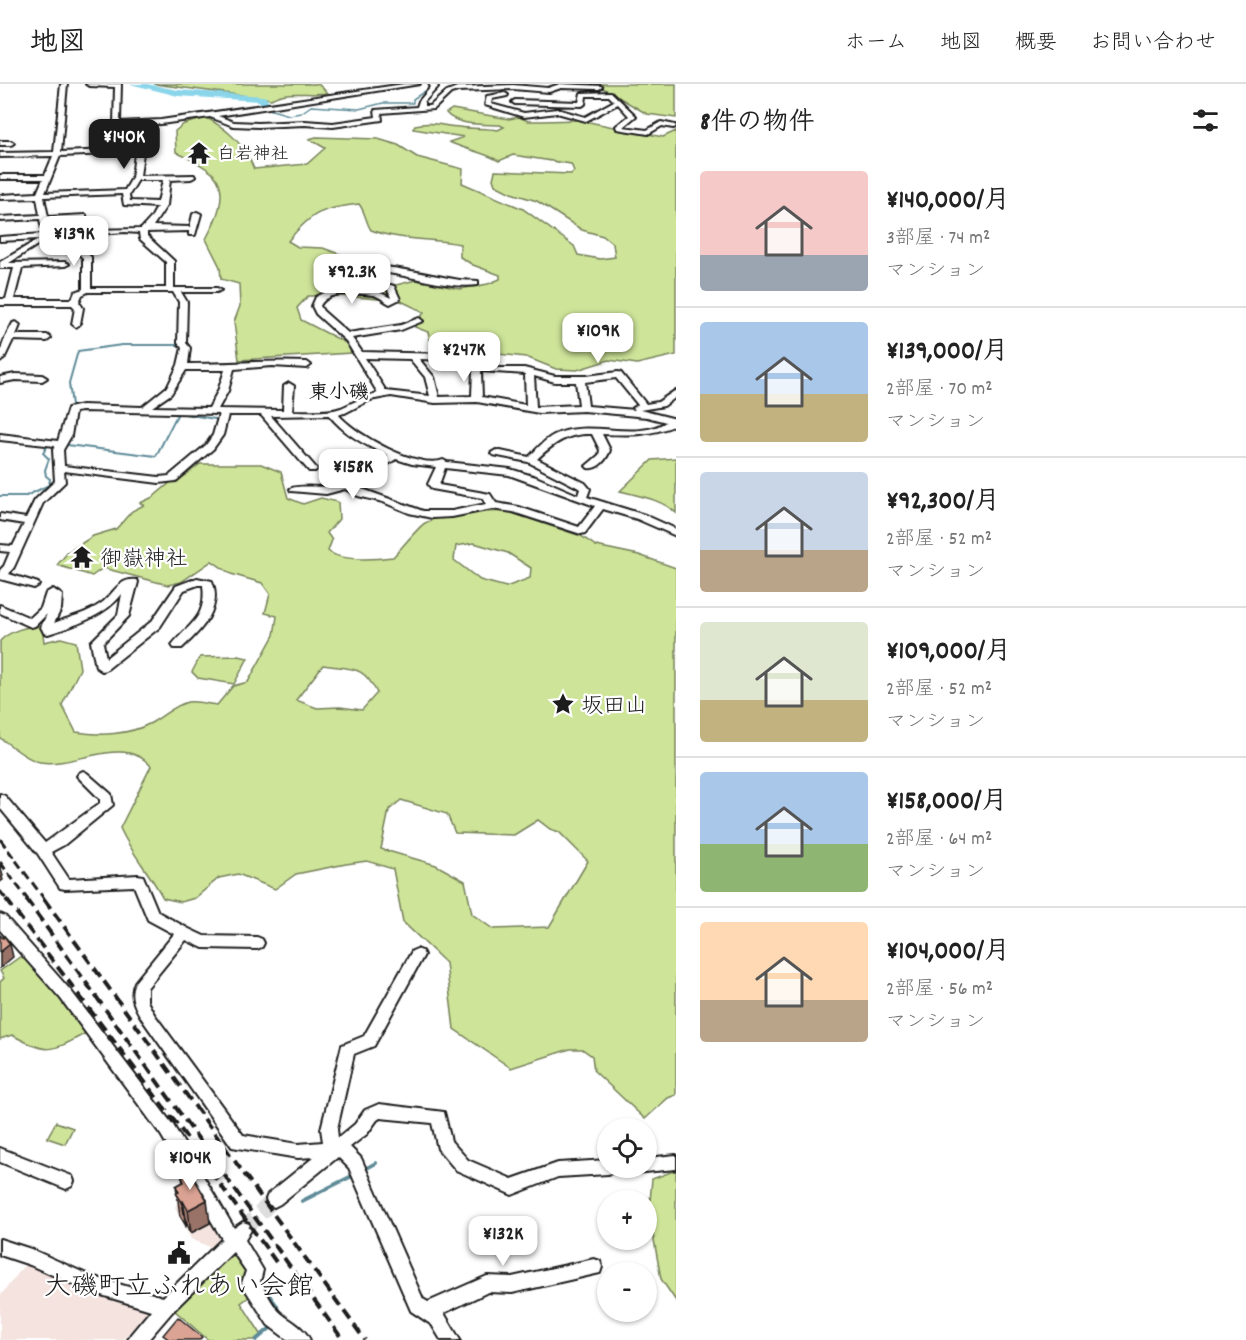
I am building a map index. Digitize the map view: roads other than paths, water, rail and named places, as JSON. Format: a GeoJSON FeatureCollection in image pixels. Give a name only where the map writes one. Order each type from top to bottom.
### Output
{"type":"FeatureCollection","features":[{"type":"Feature","properties":{"kind":"street"},"geometry":{"type":"LineString","coordinates":[[47,235],[40,196],[57,155],[64,84]]}},
{"type":"Feature","properties":{"kind":"street"},"geometry":{"type":"LineString","coordinates":[[89,84],[118,85],[117,124]]}},
{"type":"Feature","properties":{"kind":"street"},"geometry":{"type":"LineString","coordinates":[[0,155],[112,153],[114,141],[112,128],[117,124],[153,123],[417,84]]}},
{"type":"Feature","properties":{"kind":"street"},"geometry":{"type":"LineString","coordinates":[[420,108],[421,102],[433,85]]}},
{"type":"Feature","properties":{"kind":"street"},"geometry":{"type":"LineString","coordinates":[[209,115],[233,124],[333,125],[380,119],[377,111],[434,107],[450,92],[457,89],[513,87],[549,90],[560,86],[599,87]]}},
{"type":"Feature","properties":{"kind":"street"},"geometry":{"type":"LineString","coordinates":[[515,99],[552,94],[549,90]]}},
{"type":"Feature","properties":{"kind":"street"},"geometry":{"type":"LineString","coordinates":[[569,104],[557,111],[529,115],[515,114],[488,105],[489,97],[582,104],[583,94],[611,94],[633,116],[618,128],[648,132],[662,124],[673,126]]}},
{"type":"Feature","properties":{"kind":"street"},"geometry":{"type":"LineString","coordinates":[[515,99],[515,114]]}},
{"type":"Feature","properties":{"kind":"street"},"geometry":{"type":"LineString","coordinates":[[557,111],[586,119],[617,102]]}},
{"type":"Feature","properties":{"kind":"street"},"geometry":{"type":"LineString","coordinates":[[0,143],[11,143]]}},
{"type":"Feature","properties":{"kind":"street"},"geometry":{"type":"LineString","coordinates":[[139,153],[136,178],[125,195],[128,204],[163,205]]}},
{"type":"Feature","properties":{"kind":"street"},"geometry":{"type":"LineString","coordinates":[[0,177],[46,177]]}},
{"type":"Feature","properties":{"kind":"street"},"geometry":{"type":"LineString","coordinates":[[136,178],[191,177]]}},
{"type":"Feature","properties":{"kind":"street"},"geometry":{"type":"LineString","coordinates":[[145,409],[168,392],[182,367],[186,348],[182,343],[183,302],[173,290],[170,261],[143,237],[144,230],[157,217],[163,205],[167,178]]}},
{"type":"Feature","properties":{"kind":"street"},"geometry":{"type":"LineString","coordinates":[[0,196],[126,192]]}},
{"type":"Feature","properties":{"kind":"street"},"geometry":{"type":"LineString","coordinates":[[0,239],[125,230],[192,231],[197,214]]}},
{"type":"Feature","properties":{"kind":"street"},"geometry":{"type":"LineString","coordinates":[[0,217],[83,217],[82,233],[84,255],[87,257],[87,290]]}},
{"type":"Feature","properties":{"kind":"street"},"geometry":{"type":"LineString","coordinates":[[0,265],[47,235]]}},
{"type":"Feature","properties":{"kind":"street"},"geometry":{"type":"LineString","coordinates":[[0,265],[65,264]]}},
{"type":"Feature","properties":{"kind":"street"},"geometry":{"type":"LineString","coordinates":[[19,265],[5,302],[75,302]]}},
{"type":"Feature","properties":{"kind":"street"},"geometry":{"type":"LineString","coordinates":[[383,393],[360,355],[316,306],[324,295],[330,292],[377,293],[390,301],[396,299],[392,288],[371,280],[341,278],[335,272],[338,269],[384,270],[461,284],[475,283]]}},
{"type":"Feature","properties":{"kind":"street"},"geometry":{"type":"LineString","coordinates":[[75,302],[78,294],[87,290],[217,290]]}},
{"type":"Feature","properties":{"kind":"street"},"geometry":{"type":"LineString","coordinates":[[75,302],[79,308],[76,324]]}},
{"type":"Feature","properties":{"kind":"street"},"geometry":{"type":"LineString","coordinates":[[46,313],[50,303]]}},
{"type":"Feature","properties":{"kind":"street"},"geometry":{"type":"LineString","coordinates":[[346,337],[367,330],[408,327],[419,321]]}},
{"type":"Feature","properties":{"kind":"street"},"geometry":{"type":"LineString","coordinates":[[0,358],[6,336],[16,325]]}},
{"type":"Feature","properties":{"kind":"street"},"geometry":{"type":"LineString","coordinates":[[6,336],[44,339]]}},
{"type":"Feature","properties":{"kind":"street"},"geometry":{"type":"LineString","coordinates":[[360,355],[447,357],[477,368],[528,373],[555,379],[580,380],[618,375],[644,407]]}},
{"type":"Feature","properties":{"kind":"street"},"geometry":{"type":"LineString","coordinates":[[413,356],[416,364],[425,371],[432,382],[435,400]]}},
{"type":"Feature","properties":{"kind":"street"},"geometry":{"type":"LineString","coordinates":[[182,367],[307,365]]}},
{"type":"Feature","properties":{"kind":"street"},"geometry":{"type":"LineString","coordinates":[[212,411],[223,391],[230,367]]}},
{"type":"Feature","properties":{"kind":"street"},"geometry":{"type":"LineString","coordinates":[[477,368],[477,399]]}},
{"type":"Feature","properties":{"kind":"street"},"geometry":{"type":"LineString","coordinates":[[528,373],[531,408]]}},
{"type":"Feature","properties":{"kind":"street"},"geometry":{"type":"LineString","coordinates":[[0,380],[25,375],[42,378]]}},
{"type":"Feature","properties":{"kind":"street"},"geometry":{"type":"LineString","coordinates":[[580,380],[584,408]]}},
{"type":"Feature","properties":{"kind":"street"},"geometry":{"type":"LineString","coordinates":[[287,414],[289,386]]}},
{"type":"Feature","properties":{"kind":"street"},"geometry":{"type":"LineString","coordinates":[[178,645],[194,631],[207,610],[211,597],[208,583],[196,581],[180,588],[156,624],[102,667],[97,642],[123,616],[133,582],[126,585],[103,608],[48,630],[57,595],[1,575],[17,550],[40,500],[60,482],[58,450],[66,436],[70,408],[265,414],[332,413],[383,393],[435,400],[477,399],[548,410],[584,408],[622,411],[648,414],[675,422]]}},
{"type":"Feature","properties":{"kind":"street"},"geometry":{"type":"LineString","coordinates":[[622,411],[661,404],[676,393]]}},
{"type":"Feature","properties":{"kind":"street"},"geometry":{"type":"LineString","coordinates":[[60,468],[159,480],[172,479],[210,447],[218,435],[224,413]]}},
{"type":"Feature","properties":{"kind":"street"},"geometry":{"type":"LineString","coordinates":[[332,413],[337,421],[360,438],[421,463],[509,472],[641,518],[676,533]]}},
{"type":"Feature","properties":{"kind":"street"},"geometry":{"type":"LineString","coordinates":[[265,414],[312,469]]}},
{"type":"Feature","properties":{"kind":"street"},"geometry":{"type":"LineString","coordinates":[[531,460],[557,437],[574,432],[652,431],[665,429],[675,422]]}},
{"type":"Feature","properties":{"kind":"street"},"geometry":{"type":"LineString","coordinates":[[591,466],[603,456],[605,450],[596,431]]}},
{"type":"Feature","properties":{"kind":"street"},"geometry":{"type":"LineString","coordinates":[[0,437],[60,444]]}},
{"type":"Feature","properties":{"kind":"street"},"geometry":{"type":"LineString","coordinates":[[496,453],[531,460],[581,485],[585,489],[582,498]]}},
{"type":"Feature","properties":{"kind":"street"},"geometry":{"type":"LineString","coordinates":[[295,489],[316,493],[348,487],[396,454]]}},
{"type":"Feature","properties":{"kind":"street"},"geometry":{"type":"LineString","coordinates":[[443,464],[433,484],[435,486],[487,497],[492,506]]}},
{"type":"Feature","properties":{"kind":"street"},"geometry":{"type":"LineString","coordinates":[[348,487],[356,493],[389,501],[414,512],[436,515],[457,514],[492,506],[515,509],[581,531],[601,505]]}},
{"type":"Feature","properties":{"kind":"street"},"geometry":{"type":"LineString","coordinates":[[0,517],[31,522]]}},
{"type":"Feature","properties":{"kind":"street"},"geometry":{"type":"LineString","coordinates":[[0,548],[17,550]]}},
{"type":"Feature","properties":{"kind":"street"},"geometry":{"type":"LineString","coordinates":[[0,609],[31,623],[46,609],[50,595],[44,589]]}},
{"type":"Feature","properties":{"kind":"street"},"geometry":{"type":"LineString","coordinates":[[43,850],[55,844],[107,805],[106,798],[83,776]]}},
{"type":"Feature","properties":{"kind":"street"},"geometry":{"type":"LineString","coordinates":[[0,799],[43,850],[68,885],[138,880],[153,916],[184,933],[203,942],[257,943]]}},
{"type":"Feature","properties":{"kind":"street"},"geometry":{"type":"LineString","coordinates":[[0,920],[66,995],[167,1130],[237,1236],[253,1277],[279,1322],[301,1340]]}},
{"type":"Feature","properties":{"kind":"street"},"geometry":{"type":"LineString","coordinates":[[184,933],[140,986],[140,1002],[149,1017],[238,1142],[298,1151],[337,1148]]}},
{"type":"Feature","properties":{"kind":"street"},"geometry":{"type":"LineString","coordinates":[[417,956],[369,1041],[347,1050],[329,1129],[330,1140],[337,1148],[348,1154],[359,1173],[417,1305],[438,1319],[451,1340]]}},
{"type":"Feature","properties":{"kind":"street"},"geometry":{"type":"LineString","coordinates":[[274,1199],[361,1129],[371,1115],[384,1110],[438,1117],[444,1144],[462,1165],[512,1187],[558,1170],[597,1168]]}},
{"type":"Feature","properties":{"kind":"street"},"geometry":{"type":"LineString","coordinates":[[0,1155],[66,1181]]}},
{"type":"Feature","properties":{"kind":"street"},"geometry":{"type":"LineString","coordinates":[[657,1165],[676,1162]]}},
{"type":"Feature","properties":{"kind":"street"},"geometry":{"type":"LineString","coordinates":[[137,1340],[166,1306],[237,1236]]}},
{"type":"Feature","properties":{"kind":"street"},"geometry":{"type":"LineString","coordinates":[[0,1247],[31,1257],[88,1283],[166,1306]]}},
{"type":"Feature","properties":{"kind":"street"},"geometry":{"type":"LineString","coordinates":[[428,1311],[487,1284],[512,1285],[594,1267]]}},
{"type":"Feature","properties":{"kind":"waterway"},"geometry":{"type":"LineString","coordinates":[[134,84],[178,93],[263,99],[265,105]]}},
{"type":"Feature","properties":{"kind":"waterway"},"geometry":{"type":"LineString","coordinates":[[265,108],[289,115],[301,113],[311,106],[359,109],[383,103],[413,103],[413,99],[436,84]]}},
{"type":"Feature","properties":{"kind":"waterway"},"geometry":{"type":"LineString","coordinates":[[72,405],[69,383],[78,351],[122,345],[180,345]]}},
{"type":"Feature","properties":{"kind":"waterway"},"geometry":{"type":"LineString","coordinates":[[67,445],[156,456],[178,413],[215,419]]}},
{"type":"Feature","properties":{"kind":"waterway"},"geometry":{"type":"LineString","coordinates":[[0,496],[26,496],[49,485],[50,479],[46,476],[45,470],[49,459],[43,453],[47,447]]}},
{"type":"Feature","properties":{"kind":"waterway"},"geometry":{"type":"LineString","coordinates":[[365,1169],[376,1163]]}},
{"type":"Feature","properties":{"kind":"waterway"},"geometry":{"type":"LineString","coordinates":[[302,1201],[356,1174]]}},
{"type":"Feature","properties":{"kind":"waterway"},"geometry":{"type":"LineString","coordinates":[[262,1286],[277,1306],[278,1314]]}},
{"type":"Feature","properties":{"kind":"waterway"},"geometry":{"type":"LineString","coordinates":[[256,1340],[274,1325]]}},
{"type":"Feature","properties":{"kind":"tunnel"},"geometry":{"type":"LineString","coordinates":[[243,1230],[274,1199]]}},
{"type":"Feature","properties":{"kind":"railway"},"geometry":{"type":"LineString","coordinates":[[0,839],[45,900]]}},
{"type":"Feature","properties":{"kind":"railway"},"geometry":{"type":"LineString","coordinates":[[0,862],[28,900]]}},
{"type":"Feature","properties":{"kind":"railway"},"geometry":{"type":"LineString","coordinates":[[0,891],[7,900]]}},
{"type":"Feature","properties":{"kind":"railway"},"geometry":{"type":"LineString","coordinates":[[6,899],[179,1127],[276,1262]]}},
{"type":"Feature","properties":{"kind":"railway"},"geometry":{"type":"LineString","coordinates":[[26,899],[343,1340]]}},
{"type":"Feature","properties":{"kind":"railway"},"geometry":{"type":"LineString","coordinates":[[44,899],[365,1340]]}},
{"type":"Feature","properties":{"kind":"place","name":"白岩神社"},"geometry":{"type":"Point","coordinates":[199,153]}},
{"type":"Feature","properties":{"kind":"place","name":"御嶽神社"},"geometry":{"type":"Point","coordinates":[82,557]}},
{"type":"Feature","properties":{"kind":"place","name":"坂田山"},"geometry":{"type":"Point","coordinates":[563,704]}},
{"type":"Feature","properties":{"kind":"place","name":"大磯町立ふれあい会館"},"geometry":{"type":"Point","coordinates":[179,1253]}},
{"type":"Feature","properties":{"kind":"district","name":"東小磯"},"geometry":{"type":"Point","coordinates":[339,391]}}]}
